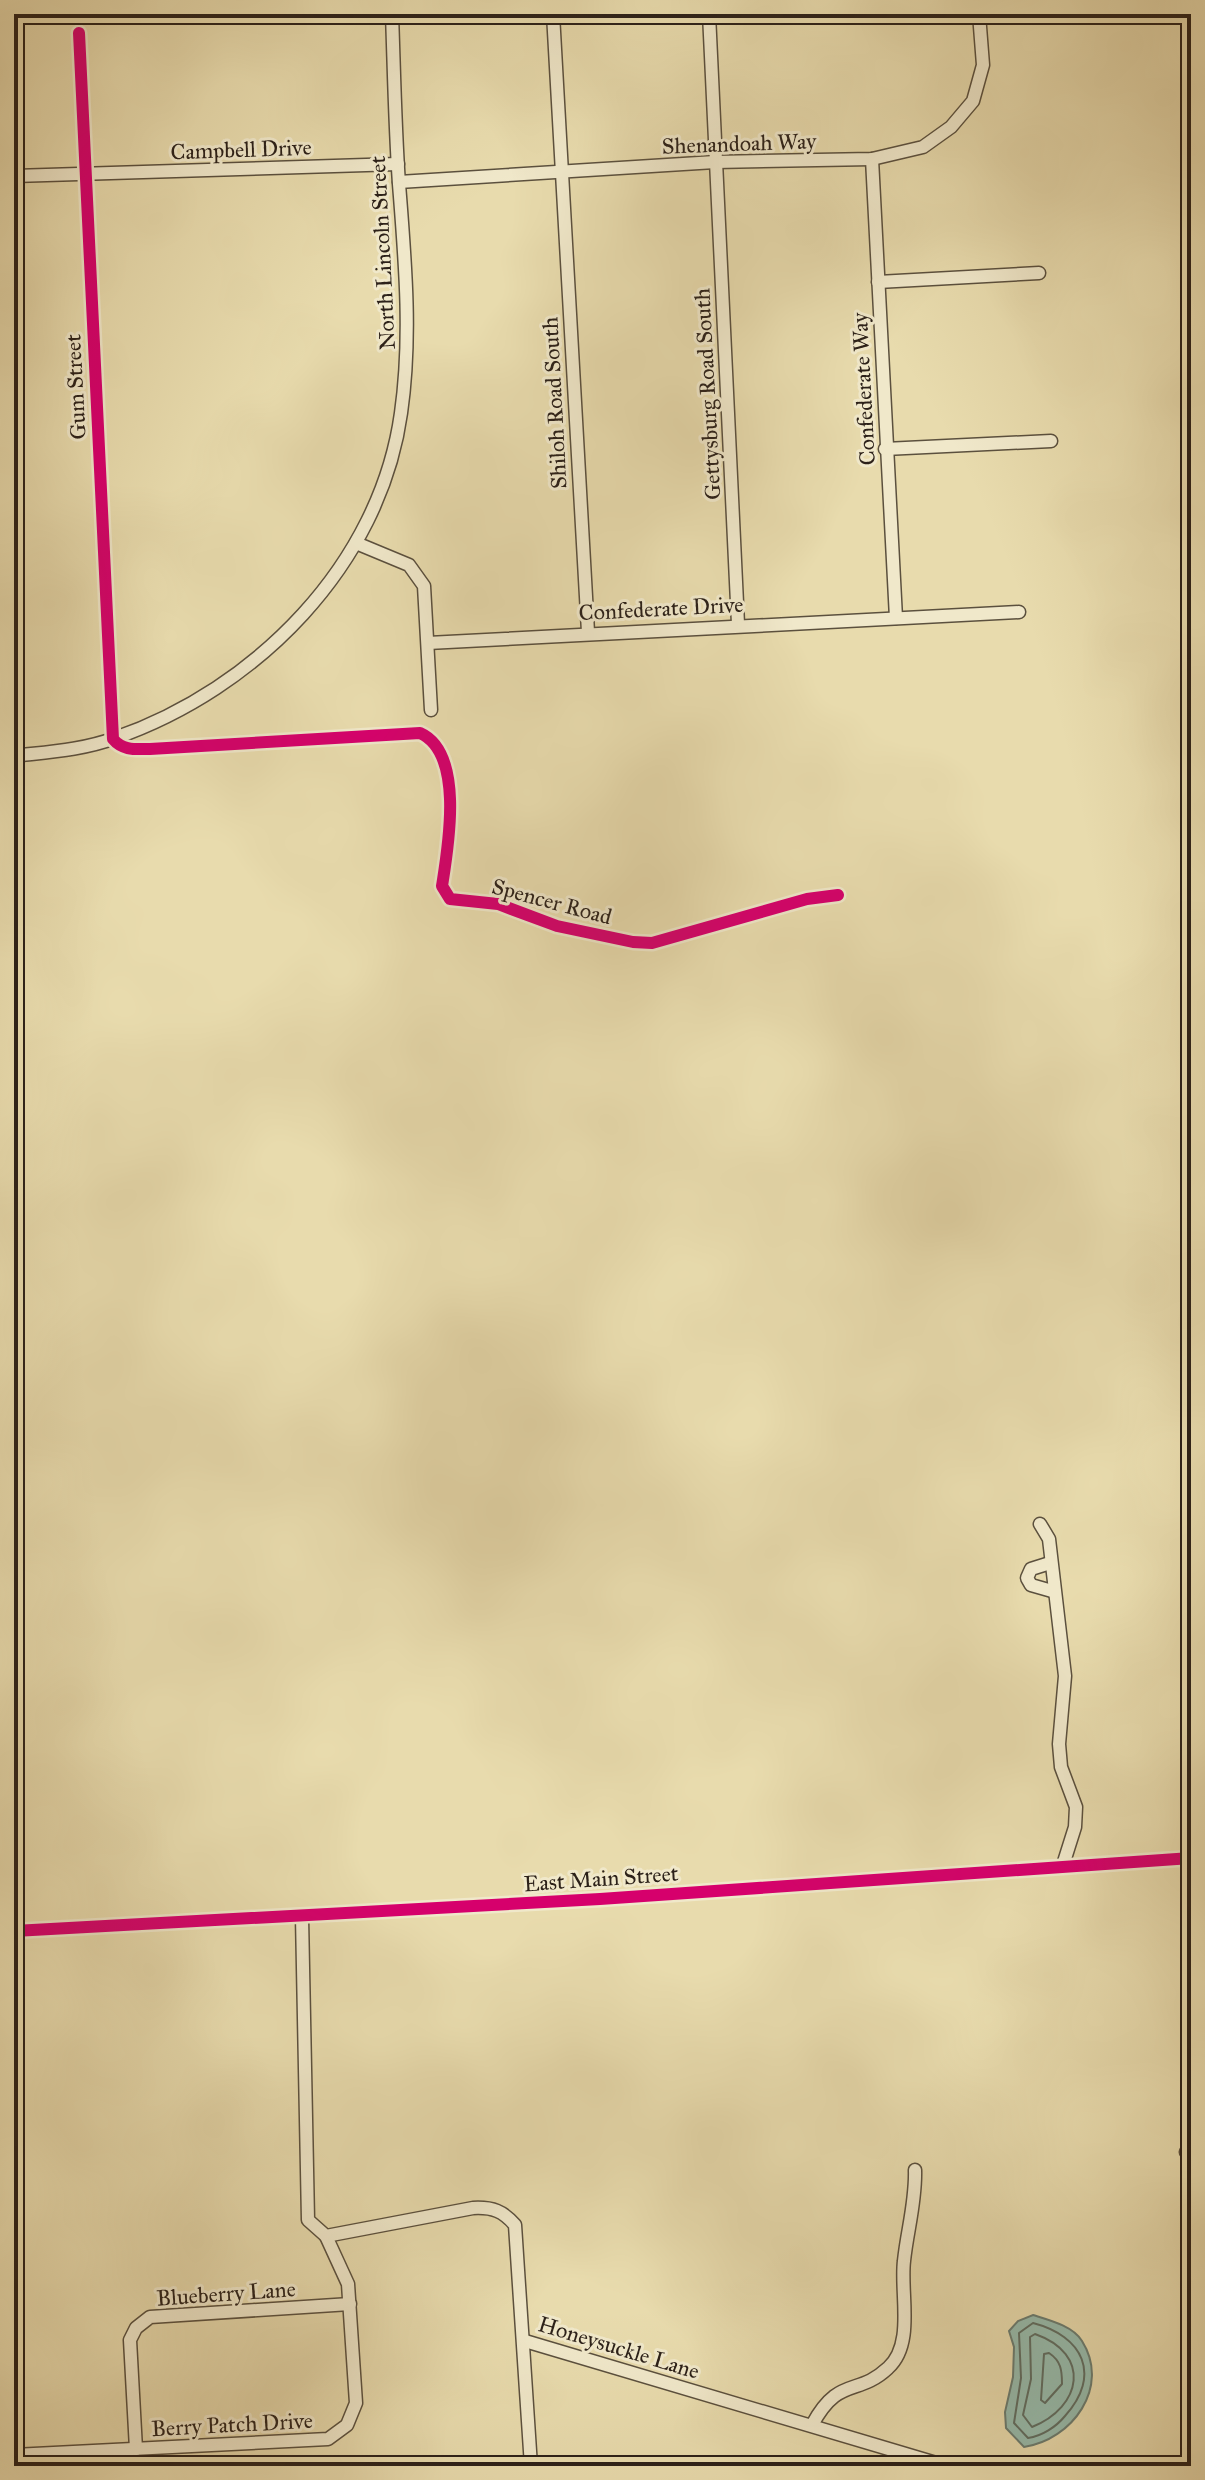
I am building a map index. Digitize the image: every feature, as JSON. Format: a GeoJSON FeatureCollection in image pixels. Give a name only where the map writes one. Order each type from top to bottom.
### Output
{"type":"FeatureCollection","features":[{"type":"Feature","properties":{"kind":"street","name":"North Lincoln Street"},"geometry":{"type":"LineString","coordinates":[[14,756],[65,750],[113,739],[200,701],[249,667],[301,617],[356,543],[383,484],[401,416],[408,346],[392,14]]}},
{"type":"Feature","properties":{"kind":"street","name":"Shiloh Road South"},"geometry":{"type":"LineString","coordinates":[[553,14],[588,632]]}},
{"type":"Feature","properties":{"kind":"street","name":"Gettysburg Road South"},"geometry":{"type":"LineString","coordinates":[[709,14],[738,624]]}},
{"type":"Feature","properties":{"kind":"street","name":"Shenandoah Way"},"geometry":{"type":"LineString","coordinates":[[399,182],[715,162],[872,159],[923,147],[951,127],[973,101],[983,65],[979,14]]}},
{"type":"Feature","properties":{"kind":"street","name":"Gum Street"},"geometry":{"type":"LineString","coordinates":[[79,33],[113,739]]}},
{"type":"Feature","properties":{"kind":"street","name":"Confederate Way"},"geometry":{"type":"LineString","coordinates":[[872,159],[896,618]]}},
{"type":"Feature","properties":{"kind":"street","name":"Campbell Drive"},"geometry":{"type":"LineString","coordinates":[[14,176],[398,164]]}},
{"type":"Feature","properties":{"kind":"street"},"geometry":{"type":"LineString","coordinates":[[1191,203],[1191,226]]}},
{"type":"Feature","properties":{"kind":"street"},"geometry":{"type":"LineString","coordinates":[[878,282],[1039,273]]}},
{"type":"Feature","properties":{"kind":"street"},"geometry":{"type":"LineString","coordinates":[[885,449],[1051,441]]}},
{"type":"Feature","properties":{"kind":"street"},"geometry":{"type":"LineString","coordinates":[[356,543],[409,565],[424,586],[431,710]]}},
{"type":"Feature","properties":{"kind":"street","name":"Confederate Drive"},"geometry":{"type":"LineString","coordinates":[[428,643],[738,624],[1019,612]]}},
{"type":"Feature","properties":{"kind":"street","name":"Spencer Road"},"geometry":{"type":"LineString","coordinates":[[113,739],[127,749],[150,749],[420,733],[427,736],[441,755],[449,795],[451,834],[442,886],[444,893],[450,899],[498,904],[557,926],[652,943],[807,899],[838,895]]}},
{"type":"Feature","properties":{"kind":"street"},"geometry":{"type":"LineString","coordinates":[[1040,1524],[1049,1539],[1052,1591],[1065,1676],[1059,1744],[1061,1767],[1076,1807],[1075,1827],[1063,1865]]}},
{"type":"Feature","properties":{"kind":"street"},"geometry":{"type":"LineString","coordinates":[[1050,1563],[1031,1569],[1027,1578],[1031,1585],[1052,1591]]}},
{"type":"Feature","properties":{"kind":"street","name":"East Main Street"},"geometry":{"type":"LineString","coordinates":[[14,1931],[302,1917],[1191,1858]]}},
{"type":"Feature","properties":{"kind":"street"},"geometry":{"type":"LineString","coordinates":[[302,1917],[308,2220],[326,2236]]}},
{"type":"Feature","properties":{"kind":"street"},"geometry":{"type":"LineString","coordinates":[[812,2425],[836,2392],[878,2376],[891,2366],[900,2349],[903,2262],[915,2191],[915,2170]]}},
{"type":"Feature","properties":{"kind":"street","name":"Honeysuckle Lane"},"geometry":{"type":"LineString","coordinates":[[326,2236],[489,2207],[505,2213],[515,2225],[525,2341],[812,2425],[897,2460],[946,2466]]}},
{"type":"Feature","properties":{"kind":"street","name":"Berry Patch Drive"},"geometry":{"type":"LineString","coordinates":[[14,2455],[328,2439],[347,2425],[356,2403],[348,2284],[326,2236]]}},
{"type":"Feature","properties":{"kind":"street","name":"Blueberry Lane"},"geometry":{"type":"LineString","coordinates":[[136,2449],[130,2340],[136,2328],[150,2317],[350,2304]]}},
{"type":"Feature","properties":{"kind":"street"},"geometry":{"type":"LineString","coordinates":[[525,2341],[531,2466]]}},
{"type":"Feature","properties":{"kind":"water"},"geometry":{"type":"Polygon","coordinates":[[[1033,2315],[1060,2324],[1078,2336],[1090,2358],[1092,2376],[1082,2409],[1071,2423],[1057,2434],[1024,2447],[1006,2428],[1005,2412],[1013,2377],[1014,2347],[1009,2331],[1018,2321],[1033,2315]]]}},
{"type":"Feature","properties":{"kind":"cycle path"},"geometry":{"type":"LineString","coordinates":[[79,33],[113,739],[125,747],[150,749],[420,733],[434,744],[443,760],[448,780],[450,826],[442,886],[450,899],[498,904],[557,926],[652,943],[807,899],[838,895]]}},
{"type":"Feature","properties":{"kind":"cycle path"},"geometry":{"type":"LineString","coordinates":[[14,1931],[600,1899],[1191,1858]]}}]}
